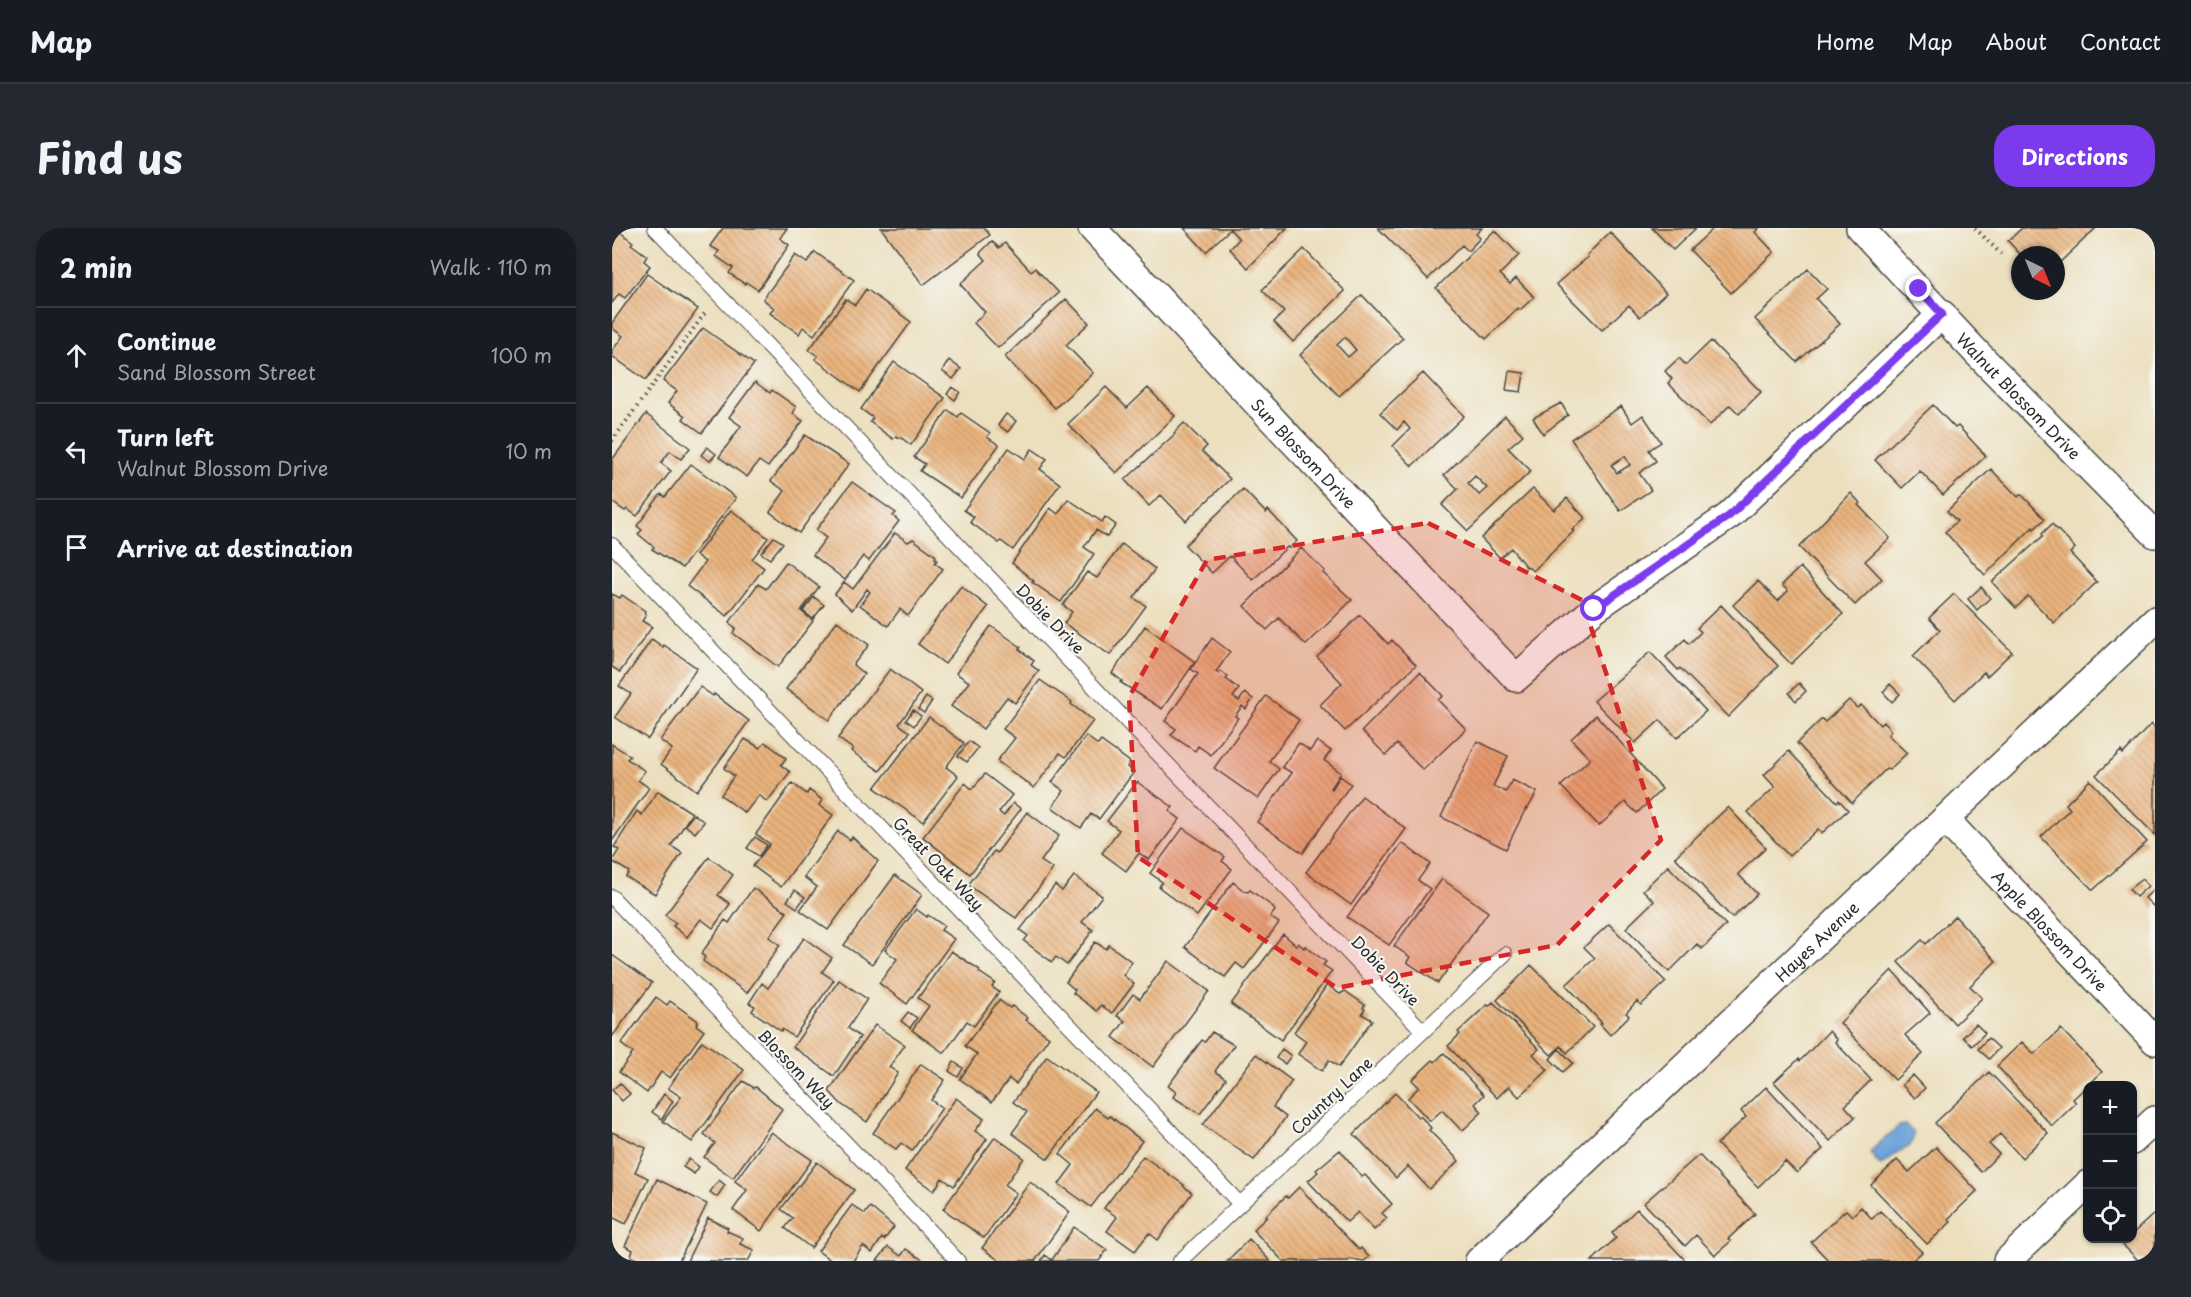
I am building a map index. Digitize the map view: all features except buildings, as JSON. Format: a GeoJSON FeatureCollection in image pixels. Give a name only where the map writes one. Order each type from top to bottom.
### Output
{"type":"FeatureCollection","features":[{"type":"Feature","properties":{"kind":"street","name":"Sun Blossom Drive"},"geometry":{"type":"LineString","coordinates":[[1092,228],[1516,678],[1594,609],[1729,516],[1942,314]]}},
{"type":"Feature","properties":{"kind":"street","name":"Walnut Blossom Drive"},"geometry":{"type":"LineString","coordinates":[[1860,228],[2155,534]]}},
{"type":"Feature","properties":{"kind":"street","name":"Hayes Avenue"},"geometry":{"type":"LineString","coordinates":[[1479,1261],[2155,620]]}},
{"type":"Feature","properties":{"kind":"street","name":"Apple Blossom Drive"},"geometry":{"type":"LineString","coordinates":[[1945,819],[2155,1041]]}},
{"type":"Feature","properties":{"kind":"street"},"geometry":{"type":"LineString","coordinates":[[2137,1138],[2155,1120]]}},
{"type":"Feature","properties":{"kind":"street"},"geometry":{"type":"LineString","coordinates":[[2007,1261],[2083,1189]]}},
{"type":"Feature","properties":{"kind":"lane","name":"Dobie Drive"},"geometry":{"type":"LineString","coordinates":[[655,228],[1423,1031]]}},
{"type":"Feature","properties":{"kind":"lane","name":"Great Oak Way"},"geometry":{"type":"LineString","coordinates":[[612,545],[1240,1204]]}},
{"type":"Feature","properties":{"kind":"lane","name":"Blossom Way"},"geometry":{"type":"LineString","coordinates":[[612,897],[958,1261]]}},
{"type":"Feature","properties":{"kind":"lane","name":"Country Lane"},"geometry":{"type":"LineString","coordinates":[[1180,1261],[1505,954]]}},
{"type":"Feature","properties":{"kind":"path"},"geometry":{"type":"LineString","coordinates":[[1975,228],[2001,254]]}},
{"type":"Feature","properties":{"kind":"path"},"geometry":{"type":"LineString","coordinates":[[612,441],[718,294]]}},
{"type":"Feature","properties":{"kind":"highlighted area"},"geometry":{"type":"Polygon","coordinates":[[[1428,523],[1582,600],[1661,840],[1557,945],[1337,988],[1138,857],[1129,697],[1207,560],[1428,523]]]}},
{"type":"Feature","properties":{"kind":"water"},"geometry":{"type":"Polygon","coordinates":[[[1905,1125],[1914,1133],[1910,1145],[1880,1165],[1870,1153],[1899,1126],[1905,1125]]]}},
{"type":"Feature","properties":{"kind":"route"},"geometry":{"type":"LineString","coordinates":[[1594,609],[1729,516],[1908,348],[1942,314],[1919,289]]}}]}
